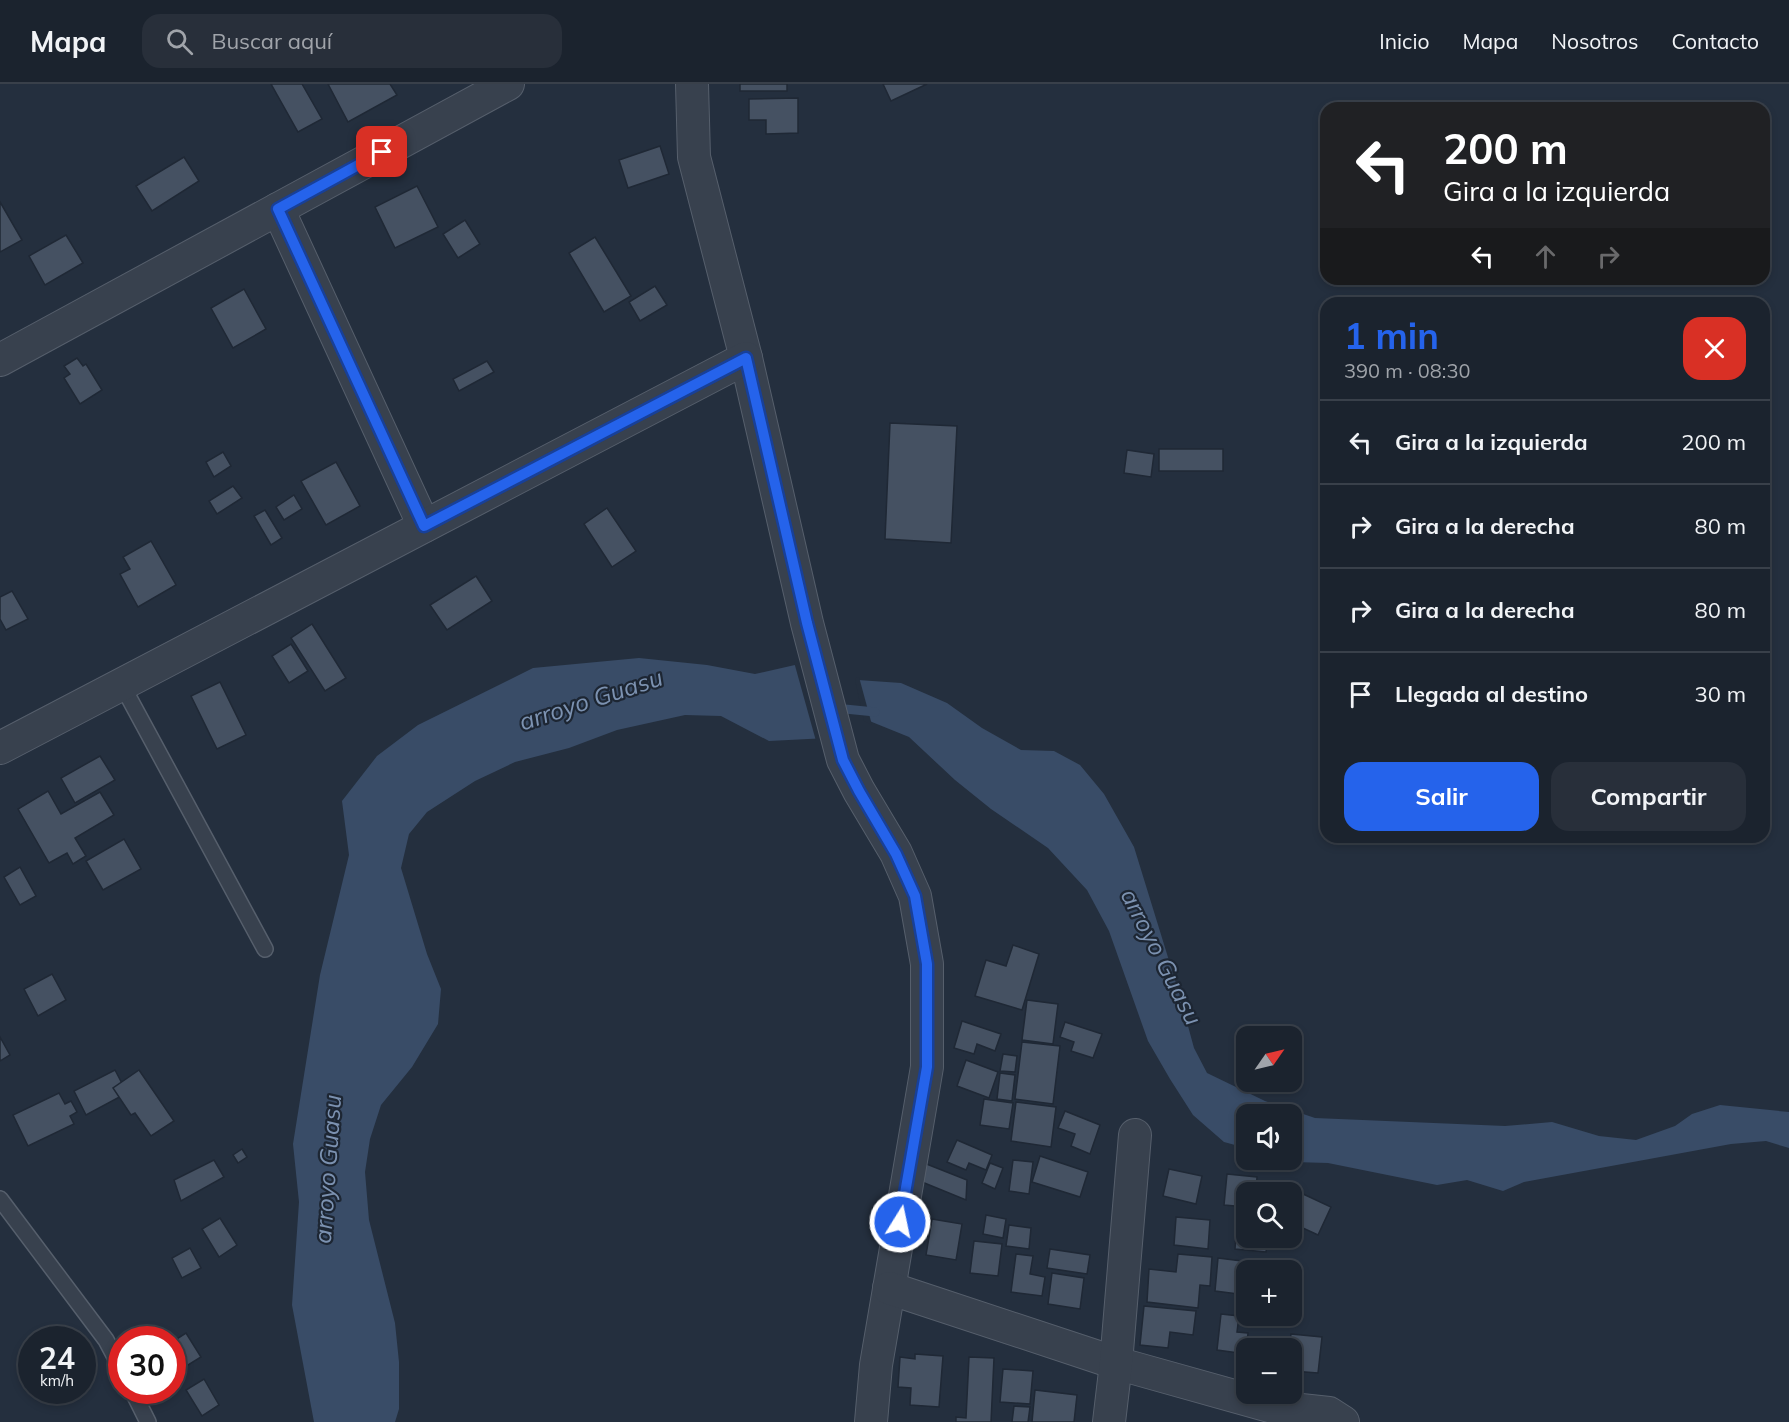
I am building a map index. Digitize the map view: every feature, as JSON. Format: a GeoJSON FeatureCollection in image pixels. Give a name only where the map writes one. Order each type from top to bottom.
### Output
{"type":"FeatureCollection","features":[{"type":"Feature","properties":{"kind":"street"},"geometry":{"type":"LineString","coordinates":[[0,360],[508,84]]}},
{"type":"Feature","properties":{"kind":"street"},"geometry":{"type":"LineString","coordinates":[[692,84],[694,157],[746,358],[807,623],[843,760],[896,854],[915,896],[927,964],[927,1067],[876,1365],[871,1422]]}},
{"type":"Feature","properties":{"kind":"street"},"geometry":{"type":"LineString","coordinates":[[278,209],[424,526]]}},
{"type":"Feature","properties":{"kind":"street"},"geometry":{"type":"LineString","coordinates":[[0,748],[746,358]]}},
{"type":"Feature","properties":{"kind":"street"},"geometry":{"type":"LineString","coordinates":[[1109,1422],[1135,1135]]}},
{"type":"Feature","properties":{"kind":"street"},"geometry":{"type":"LineString","coordinates":[[889,1288],[1116,1363],[1273,1407],[1329,1413],[1343,1422]]}},
{"type":"Feature","properties":{"kind":"lane"},"geometry":{"type":"LineString","coordinates":[[122,685],[265,949]]}},
{"type":"Feature","properties":{"kind":"lane"},"geometry":{"type":"LineString","coordinates":[[0,1199],[108,1344]]}},
{"type":"Feature","properties":{"kind":"lane"},"geometry":{"type":"LineString","coordinates":[[139,1404],[148,1422]]}},
{"type":"Feature","properties":{"kind":"water"},"geometry":{"type":"Polygon","coordinates":[[[639,658],[707,665],[755,674],[808,662],[828,738],[769,741],[721,716],[685,715],[617,730],[569,748],[515,762],[475,781],[427,812],[409,834],[401,868],[427,954],[441,989],[438,1024],[412,1067],[381,1105],[370,1139],[365,1172],[369,1220],[395,1323],[399,1362],[399,1409],[395,1422],[314,1422],[292,1305],[299,1202],[293,1144],[320,975],[349,855],[342,801],[377,756],[418,725],[533,668],[639,658]]]}},
{"type":"Feature","properties":{"kind":"water"},"geometry":{"type":"Polygon","coordinates":[[[858,680],[901,683],[947,703],[982,728],[1021,750],[1054,751],[1080,765],[1104,794],[1134,847],[1194,1048],[1207,1073],[1236,1087],[1236,1092],[1246,1092],[1274,1104],[1236,1104],[1236,1145],[1224,1142],[1193,1115],[1170,1079],[1148,1041],[1109,931],[1087,890],[1048,848],[991,809],[955,780],[909,737],[867,720],[858,680]]]}},
{"type":"Feature","properties":{"kind":"water"},"geometry":{"type":"Polygon","coordinates":[[[1720,1105],[1789,1112],[1789,1148],[1766,1141],[1731,1144],[1524,1182],[1503,1191],[1467,1180],[1437,1185],[1328,1163],[1302,1162],[1302,1114],[1315,1118],[1505,1126],[1552,1122],[1599,1136],[1636,1140],[1675,1126],[1692,1114],[1720,1105]]]}},
{"type":"Feature","properties":{"kind":"pier"},"geometry":{"type":"Polygon","coordinates":[[[808,659],[829,741],[816,741],[794,662],[808,659]]]}},
{"type":"Feature","properties":{"kind":"pier"},"geometry":{"type":"Polygon","coordinates":[[[859,677],[872,725],[864,721],[855,680],[859,677]]]}},
{"type":"Feature","properties":{"kind":"building"},"geometry":{"type":"Polygon","coordinates":[[[271,84],[302,84],[322,119],[298,132],[271,84]]]}},
{"type":"Feature","properties":{"kind":"building"},"geometry":{"type":"Polygon","coordinates":[[[328,84],[390,84],[397,95],[348,122],[328,84]]]}},
{"type":"Feature","properties":{"kind":"building"},"geometry":{"type":"Polygon","coordinates":[[[740,84],[787,84],[787,91],[740,91],[740,84]]]}},
{"type":"Feature","properties":{"kind":"building"},"geometry":{"type":"Polygon","coordinates":[[[883,84],[927,84],[891,101],[883,84]]]}},
{"type":"Feature","properties":{"kind":"building"},"geometry":{"type":"Polygon","coordinates":[[[798,98],[798,133],[766,134],[766,120],[749,120],[749,99],[798,98]]]}},
{"type":"Feature","properties":{"kind":"building"},"geometry":{"type":"Polygon","coordinates":[[[660,146],[669,174],[628,188],[619,160],[660,146]]]}},
{"type":"Feature","properties":{"kind":"building"},"geometry":{"type":"Polygon","coordinates":[[[184,157],[199,181],[152,211],[136,186],[184,157]]]}},
{"type":"Feature","properties":{"kind":"building"},"geometry":{"type":"Polygon","coordinates":[[[417,186],[438,227],[395,248],[375,207],[417,186]]]}},
{"type":"Feature","properties":{"kind":"building"},"geometry":{"type":"Polygon","coordinates":[[[0,202],[22,240],[0,252],[0,202]]]}},
{"type":"Feature","properties":{"kind":"building"},"geometry":{"type":"Polygon","coordinates":[[[465,220],[480,244],[458,258],[443,234],[465,220]]]}},
{"type":"Feature","properties":{"kind":"building"},"geometry":{"type":"Polygon","coordinates":[[[66,235],[83,263],[45,285],[29,256],[66,235]]]}},
{"type":"Feature","properties":{"kind":"building"},"geometry":{"type":"Polygon","coordinates":[[[595,237],[631,296],[604,312],[569,253],[595,237]]]}},
{"type":"Feature","properties":{"kind":"building"},"geometry":{"type":"Polygon","coordinates":[[[655,286],[667,305],[640,321],[629,302],[655,286]]]}},
{"type":"Feature","properties":{"kind":"building"},"geometry":{"type":"Polygon","coordinates":[[[244,289],[266,329],[233,348],[211,308],[244,289]]]}},
{"type":"Feature","properties":{"kind":"building"},"geometry":{"type":"Polygon","coordinates":[[[77,358],[83,366],[86,364],[102,390],[80,404],[64,378],[70,374],[64,366],[77,358]]]}},
{"type":"Feature","properties":{"kind":"building"},"geometry":{"type":"Polygon","coordinates":[[[487,361],[494,372],[459,391],[453,379],[487,361]]]}},
{"type":"Feature","properties":{"kind":"building"},"geometry":{"type":"Polygon","coordinates":[[[890,423],[957,426],[951,543],[885,539],[890,423]]]}},
{"type":"Feature","properties":{"kind":"building"},"geometry":{"type":"Polygon","coordinates":[[[1159,449],[1223,449],[1223,471],[1159,471],[1159,449]]]}},
{"type":"Feature","properties":{"kind":"building"},"geometry":{"type":"Polygon","coordinates":[[[1127,450],[1154,454],[1151,477],[1124,473],[1127,450]]]}},
{"type":"Feature","properties":{"kind":"building"},"geometry":{"type":"Polygon","coordinates":[[[223,452],[231,466],[214,477],[206,462],[223,452]]]}},
{"type":"Feature","properties":{"kind":"building"},"geometry":{"type":"Polygon","coordinates":[[[336,462],[360,506],[326,525],[301,481],[336,462]]]}},
{"type":"Feature","properties":{"kind":"building"},"geometry":{"type":"Polygon","coordinates":[[[233,486],[242,498],[217,514],[209,501],[233,486]]]}},
{"type":"Feature","properties":{"kind":"building"},"geometry":{"type":"Polygon","coordinates":[[[294,495],[302,509],[284,520],[276,507],[294,495]]]}},
{"type":"Feature","properties":{"kind":"building"},"geometry":{"type":"Polygon","coordinates":[[[607,508],[636,551],[612,567],[584,524],[607,508]]]}},
{"type":"Feature","properties":{"kind":"building"},"geometry":{"type":"Polygon","coordinates":[[[265,510],[282,538],[271,545],[254,516],[265,510]]]}},
{"type":"Feature","properties":{"kind":"building"},"geometry":{"type":"Polygon","coordinates":[[[151,541],[176,585],[138,607],[120,574],[130,569],[123,557],[151,541]]]}},
{"type":"Feature","properties":{"kind":"building"},"geometry":{"type":"Polygon","coordinates":[[[476,576],[492,601],[447,630],[430,605],[476,576]]]}},
{"type":"Feature","properties":{"kind":"building"},"geometry":{"type":"Polygon","coordinates":[[[12,591],[28,619],[6,630],[0,619],[0,597],[12,591]]]}},
{"type":"Feature","properties":{"kind":"building"},"geometry":{"type":"Polygon","coordinates":[[[312,624],[346,678],[325,691],[291,638],[312,624]]]}},
{"type":"Feature","properties":{"kind":"building"},"geometry":{"type":"Polygon","coordinates":[[[291,644],[308,671],[289,683],[272,656],[291,644]]]}},
{"type":"Feature","properties":{"kind":"building"},"geometry":{"type":"Polygon","coordinates":[[[220,682],[246,735],[217,749],[191,696],[220,682]]]}},
{"type":"Feature","properties":{"kind":"building"},"geometry":{"type":"Polygon","coordinates":[[[100,756],[115,780],[75,803],[61,778],[100,756]]]}},
{"type":"Feature","properties":{"kind":"building"},"geometry":{"type":"Polygon","coordinates":[[[48,791],[61,814],[100,792],[114,815],[75,838],[86,856],[73,864],[67,853],[49,863],[18,809],[48,791]]]}},
{"type":"Feature","properties":{"kind":"building"},"geometry":{"type":"Polygon","coordinates":[[[124,839],[141,869],[103,890],[86,861],[124,839]]]}},
{"type":"Feature","properties":{"kind":"building"},"geometry":{"type":"Polygon","coordinates":[[[20,867],[36,896],[20,905],[4,877],[20,867]]]}},
{"type":"Feature","properties":{"kind":"building"},"geometry":{"type":"Polygon","coordinates":[[[1013,945],[1039,954],[1022,1010],[975,996],[986,960],[1006,966],[1013,945]]]}},
{"type":"Feature","properties":{"kind":"building"},"geometry":{"type":"Polygon","coordinates":[[[52,974],[66,1000],[38,1016],[24,989],[52,974]]]}},
{"type":"Feature","properties":{"kind":"building"},"geometry":{"type":"Polygon","coordinates":[[[1027,1000],[1058,1004],[1053,1044],[1022,1040],[1027,1000]]]}},
{"type":"Feature","properties":{"kind":"building"},"geometry":{"type":"Polygon","coordinates":[[[962,1021],[1001,1034],[995,1051],[977,1044],[974,1054],[954,1048],[962,1021]]]}},
{"type":"Feature","properties":{"kind":"building"},"geometry":{"type":"Polygon","coordinates":[[[1065,1022],[1102,1034],[1093,1058],[1071,1051],[1074,1042],[1060,1037],[1065,1022]]]}},
{"type":"Feature","properties":{"kind":"building"},"geometry":{"type":"Polygon","coordinates":[[[0,1037],[10,1055],[0,1061],[0,1037]]]}},
{"type":"Feature","properties":{"kind":"building"},"geometry":{"type":"Polygon","coordinates":[[[1022,1042],[1060,1046],[1053,1104],[1015,1099],[1022,1042]]]}},
{"type":"Feature","properties":{"kind":"building"},"geometry":{"type":"Polygon","coordinates":[[[1003,1054],[1017,1056],[1015,1072],[1000,1071],[1003,1054]]]}},
{"type":"Feature","properties":{"kind":"building"},"geometry":{"type":"Polygon","coordinates":[[[966,1060],[998,1072],[989,1098],[957,1086],[966,1060]]]}},
{"type":"Feature","properties":{"kind":"building"},"geometry":{"type":"Polygon","coordinates":[[[115,1070],[127,1093],[86,1115],[74,1091],[115,1070]]]}},
{"type":"Feature","properties":{"kind":"building"},"geometry":{"type":"Polygon","coordinates":[[[139,1070],[174,1121],[151,1136],[135,1113],[131,1115],[113,1088],[139,1070]]]}},
{"type":"Feature","properties":{"kind":"building"},"geometry":{"type":"Polygon","coordinates":[[[1000,1073],[1015,1075],[1012,1101],[997,1099],[1000,1073]]]}},
{"type":"Feature","properties":{"kind":"building"},"geometry":{"type":"Polygon","coordinates":[[[59,1093],[65,1104],[71,1101],[77,1112],[70,1116],[74,1124],[28,1146],[13,1115],[59,1093]]]}},
{"type":"Feature","properties":{"kind":"building"},"geometry":{"type":"Polygon","coordinates":[[[984,1099],[1013,1103],[1009,1129],[980,1125],[984,1099]]]}},
{"type":"Feature","properties":{"kind":"building"},"geometry":{"type":"Polygon","coordinates":[[[1016,1102],[1056,1107],[1051,1147],[1011,1141],[1016,1102]]]}},
{"type":"Feature","properties":{"kind":"building"},"geometry":{"type":"Polygon","coordinates":[[[1065,1111],[1100,1125],[1090,1154],[1071,1146],[1075,1134],[1058,1128],[1065,1111]]]}},
{"type":"Feature","properties":{"kind":"building"},"geometry":{"type":"Polygon","coordinates":[[[957,1140],[992,1155],[986,1170],[969,1163],[966,1170],[947,1162],[957,1140]]]}},
{"type":"Feature","properties":{"kind":"building"},"geometry":{"type":"Polygon","coordinates":[[[242,1149],[247,1157],[238,1163],[233,1155],[242,1149]]]}},
{"type":"Feature","properties":{"kind":"building"},"geometry":{"type":"Polygon","coordinates":[[[1040,1156],[1088,1172],[1080,1197],[1032,1182],[1040,1156]]]}},
{"type":"Feature","properties":{"kind":"building"},"geometry":{"type":"Polygon","coordinates":[[[214,1160],[224,1177],[181,1201],[174,1180],[214,1160]]]}},
{"type":"Feature","properties":{"kind":"building"},"geometry":{"type":"Polygon","coordinates":[[[1013,1160],[1033,1162],[1029,1194],[1009,1191],[1013,1160]]]}},
{"type":"Feature","properties":{"kind":"building"},"geometry":{"type":"Polygon","coordinates":[[[924,1163],[967,1180],[966,1200],[922,1182],[924,1163]]]}},
{"type":"Feature","properties":{"kind":"building"},"geometry":{"type":"Polygon","coordinates":[[[990,1163],[1003,1168],[995,1189],[982,1183],[990,1163]]]}},
{"type":"Feature","properties":{"kind":"building"},"geometry":{"type":"Polygon","coordinates":[[[1169,1169],[1202,1176],[1196,1204],[1163,1196],[1169,1169]]]}},
{"type":"Feature","properties":{"kind":"building"},"geometry":{"type":"Polygon","coordinates":[[[1227,1174],[1257,1177],[1257,1182],[1236,1182],[1236,1206],[1224,1205],[1227,1174]]]}},
{"type":"Feature","properties":{"kind":"building"},"geometry":{"type":"Polygon","coordinates":[[[1302,1193],[1331,1207],[1318,1235],[1302,1228],[1302,1193]]]}},
{"type":"Feature","properties":{"kind":"building"},"geometry":{"type":"Polygon","coordinates":[[[986,1215],[1006,1219],[1003,1238],[983,1234],[986,1215]]]}},
{"type":"Feature","properties":{"kind":"building"},"geometry":{"type":"Polygon","coordinates":[[[1176,1217],[1210,1220],[1208,1249],[1174,1245],[1176,1217]]]}},
{"type":"Feature","properties":{"kind":"building"},"geometry":{"type":"Polygon","coordinates":[[[220,1218],[237,1245],[219,1257],[202,1229],[220,1218]]]}},
{"type":"Feature","properties":{"kind":"building"},"geometry":{"type":"Polygon","coordinates":[[[932,1219],[962,1224],[956,1260],[926,1255],[932,1219]]]}},
{"type":"Feature","properties":{"kind":"building"},"geometry":{"type":"Polygon","coordinates":[[[1009,1225],[1031,1228],[1029,1249],[1006,1246],[1009,1225]]]}},
{"type":"Feature","properties":{"kind":"building"},"geometry":{"type":"Polygon","coordinates":[[[1236,1236],[1236,1248],[1267,1248],[1266,1252],[1235,1249],[1236,1236]]]}},
{"type":"Feature","properties":{"kind":"building"},"geometry":{"type":"Polygon","coordinates":[[[974,1241],[1002,1244],[998,1276],[970,1273],[974,1241]]]}},
{"type":"Feature","properties":{"kind":"building"},"geometry":{"type":"Polygon","coordinates":[[[190,1248],[201,1268],[182,1278],[172,1258],[190,1248]]]}},
{"type":"Feature","properties":{"kind":"building"},"geometry":{"type":"Polygon","coordinates":[[[1050,1249],[1090,1255],[1087,1274],[1047,1268],[1050,1249]]]}},
{"type":"Feature","properties":{"kind":"building"},"geometry":{"type":"Polygon","coordinates":[[[1016,1254],[1033,1256],[1030,1274],[1045,1277],[1042,1296],[1011,1292],[1016,1254]]]}},
{"type":"Feature","properties":{"kind":"building"},"geometry":{"type":"Polygon","coordinates":[[[1178,1254],[1212,1257],[1210,1286],[1200,1285],[1198,1308],[1147,1302],[1149,1269],[1176,1272],[1178,1254]]]}},
{"type":"Feature","properties":{"kind":"building"},"geometry":{"type":"Polygon","coordinates":[[[1218,1258],[1236,1260],[1236,1294],[1215,1291],[1218,1258]]]}},
{"type":"Feature","properties":{"kind":"building"},"geometry":{"type":"Polygon","coordinates":[[[1052,1273],[1084,1278],[1080,1309],[1048,1304],[1052,1273]]]}},
{"type":"Feature","properties":{"kind":"building"},"geometry":{"type":"Polygon","coordinates":[[[1144,1306],[1196,1311],[1193,1335],[1170,1332],[1168,1348],[1140,1345],[1144,1306]]]}},
{"type":"Feature","properties":{"kind":"building"},"geometry":{"type":"Polygon","coordinates":[[[1221,1314],[1236,1316],[1237,1332],[1248,1333],[1248,1338],[1236,1338],[1236,1353],[1217,1350],[1221,1314]]]}},
{"type":"Feature","properties":{"kind":"building"},"geometry":{"type":"Polygon","coordinates":[[[186,1333],[201,1357],[186,1366],[186,1333]]]}},
{"type":"Feature","properties":{"kind":"building"},"geometry":{"type":"Polygon","coordinates":[[[1291,1334],[1322,1337],[1318,1373],[1302,1372],[1302,1338],[1290,1338],[1291,1334]]]}},
{"type":"Feature","properties":{"kind":"building"},"geometry":{"type":"Polygon","coordinates":[[[915,1354],[943,1356],[939,1407],[910,1405],[911,1388],[898,1387],[900,1357],[915,1359],[915,1354]]]}},
{"type":"Feature","properties":{"kind":"building"},"geometry":{"type":"Polygon","coordinates":[[[969,1357],[994,1358],[991,1422],[956,1422],[956,1417],[966,1418],[969,1357]]]}},
{"type":"Feature","properties":{"kind":"building"},"geometry":{"type":"Polygon","coordinates":[[[1003,1369],[1033,1371],[1030,1404],[1000,1402],[1003,1369]]]}},
{"type":"Feature","properties":{"kind":"building"},"geometry":{"type":"Polygon","coordinates":[[[204,1379],[219,1405],[202,1416],[186,1390],[204,1379]]]}},
{"type":"Feature","properties":{"kind":"building"},"geometry":{"type":"Polygon","coordinates":[[[1035,1390],[1077,1395],[1074,1422],[1032,1422],[1035,1390]]]}},
{"type":"Feature","properties":{"kind":"building"},"geometry":{"type":"Polygon","coordinates":[[[1014,1406],[1030,1407],[1028,1422],[1012,1422],[1014,1406]]]}},
{"type":"Feature","properties":{"kind":"waterway","name":"arroyo Guasu"},"geometry":{"type":"LineString","coordinates":[[835,708],[875,712]]}},
{"type":"Feature","properties":{"kind":"route"},"geometry":{"type":"LineString","coordinates":[[382,152],[278,209],[424,526],[746,358],[807,623],[843,760],[896,854],[915,896],[927,964],[927,1067],[900,1222]]}}]}
